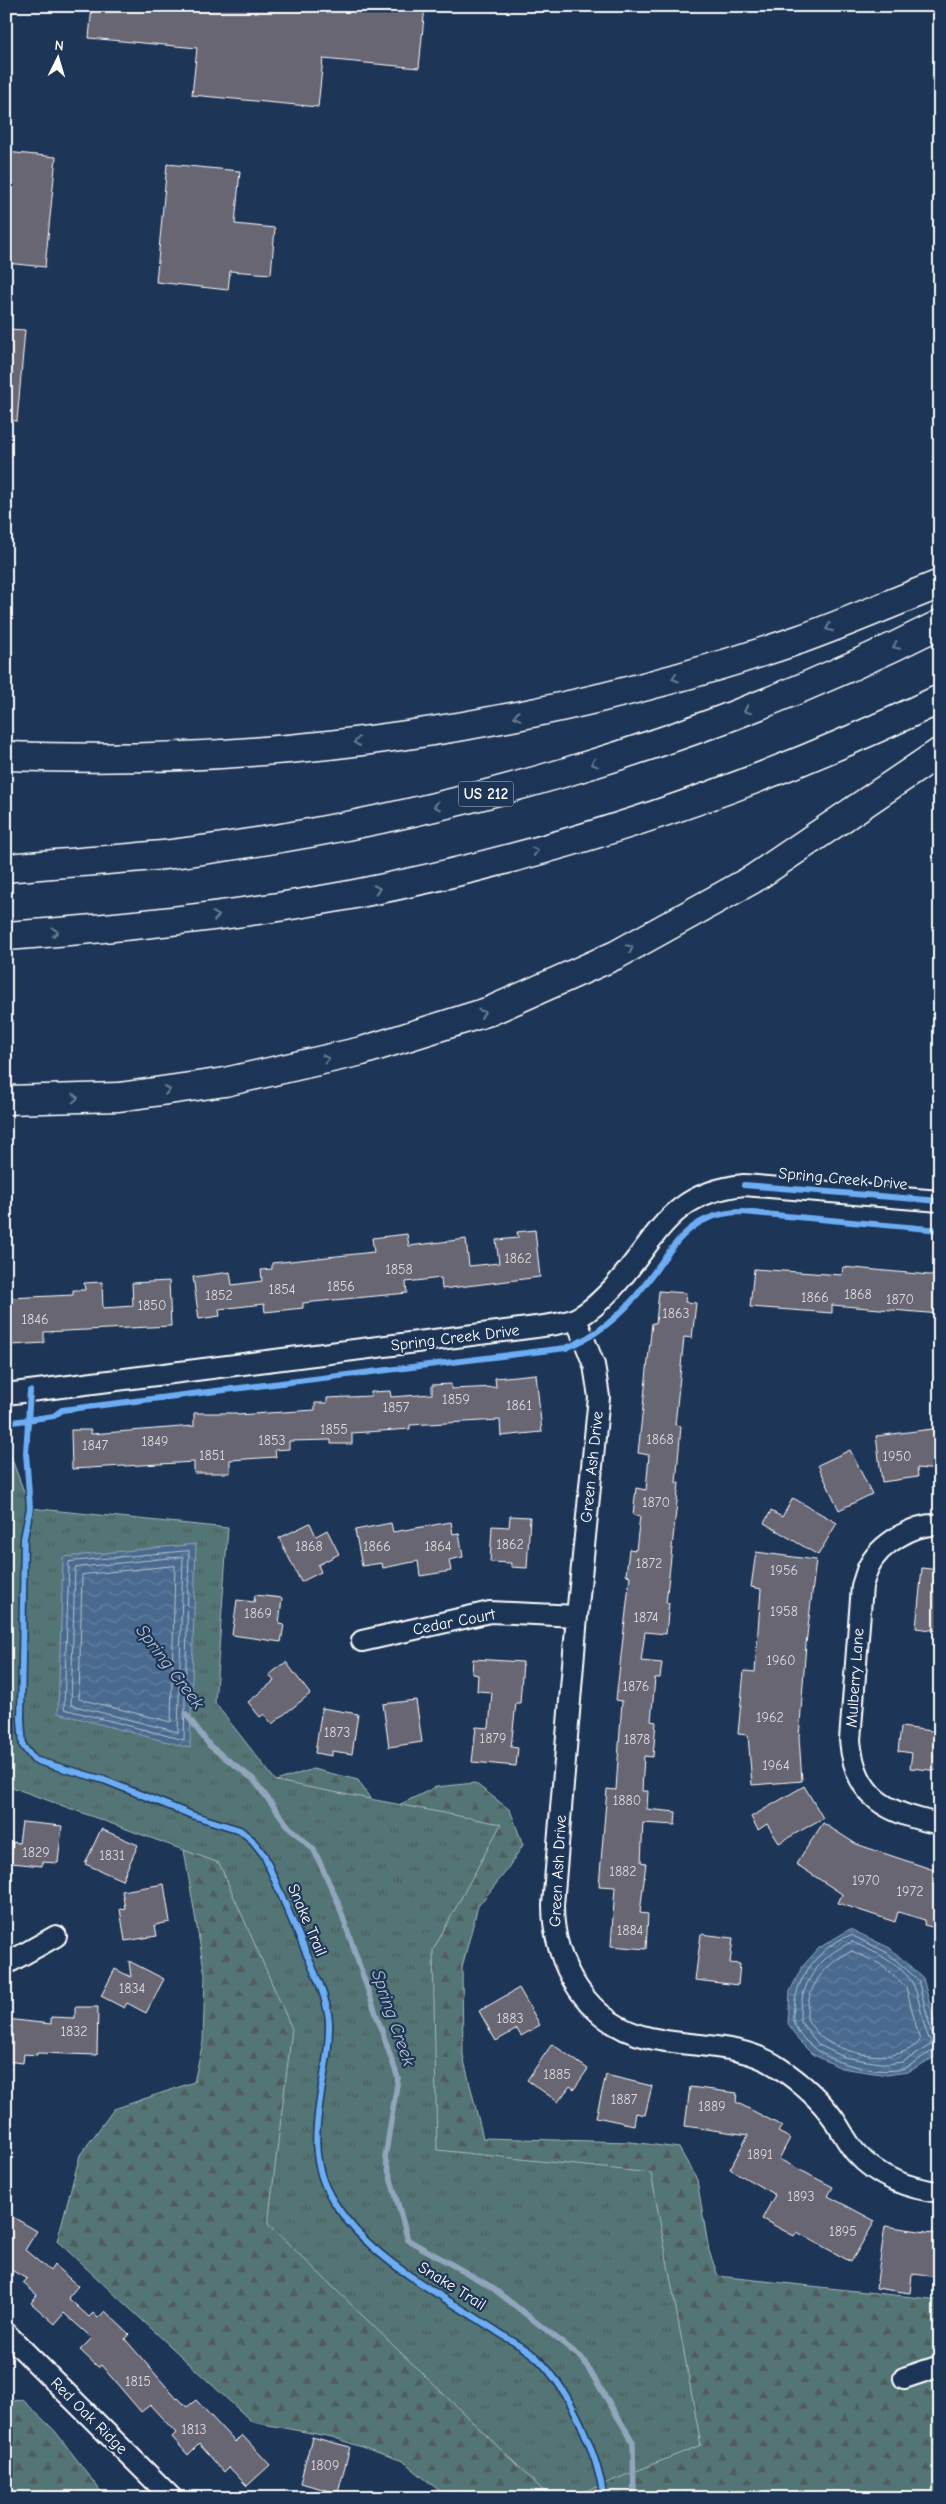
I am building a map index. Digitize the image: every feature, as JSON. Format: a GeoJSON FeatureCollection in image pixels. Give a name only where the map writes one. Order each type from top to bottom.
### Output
{"type":"FeatureCollection","features":[{"type":"Feature","properties":{"kind":"highway"},"geometry":{"type":"LineString","coordinates":[[6,756],[135,758],[286,750],[356,743],[519,716],[581,703],[729,662],[802,638],[940,584]]}},
{"type":"Feature","properties":{"kind":"highway","name":"US 212"},"geometry":{"type":"LineString","coordinates":[[6,868],[171,854],[254,841],[338,827],[501,790],[662,741],[741,712],[895,646],[940,624]]}},
{"type":"Feature","properties":{"kind":"highway"},"geometry":{"type":"LineString","coordinates":[[6,936],[150,924],[269,908],[350,895],[506,859],[605,831],[756,778],[838,746],[940,699]]}},
{"type":"Feature","properties":{"kind":"highway"},"geometry":{"type":"LineString","coordinates":[[15,1099],[118,1097],[225,1082],[362,1051],[490,1011],[616,955],[704,908],[753,879],[940,752]]}},
{"type":"Feature","properties":{"kind":"street","name":"Spring Creek Drive"},"geometry":{"type":"LineString","coordinates":[[6,1394],[536,1328],[576,1319],[596,1306],[658,1228],[674,1212],[696,1197],[721,1187],[744,1184],[940,1201]]}},
{"type":"Feature","properties":{"kind":"street","name":"Green Ash Drive"},"geometry":{"type":"LineString","coordinates":[[576,1319],[594,1365],[599,1397],[577,1616],[553,1905],[555,1938],[560,1953],[572,1981],[585,1999],[624,2029],[648,2038],[748,2053],[776,2065],[805,2086],[832,2117],[856,2153],[873,2168],[888,2179],[923,2191],[940,2192]]}},
{"type":"Feature","properties":{"kind":"street","name":"Mulberry Lane"},"geometry":{"type":"LineString","coordinates":[[940,1525],[905,1532],[883,1548],[869,1566],[862,1586],[850,1740],[852,1762],[862,1785],[886,1808],[914,1818],[940,1824]]}},
{"type":"Feature","properties":{"kind":"street","name":"Cedar Court"},"geometry":{"type":"LineString","coordinates":[[362,1641],[490,1612],[577,1616]]}},
{"type":"Feature","properties":{"kind":"street"},"geometry":{"type":"LineString","coordinates":[[6,1964],[56,1936]]}},
{"type":"Feature","properties":{"kind":"street","name":"Red Oak Ridge"},"geometry":{"type":"LineString","coordinates":[[6,2333],[172,2498]]}},
{"type":"Feature","properties":{"kind":"street"},"geometry":{"type":"LineString","coordinates":[[904,2378],[940,2366]]}},
{"type":"Feature","properties":{"kind":"green space"},"geometry":{"type":"Polygon","coordinates":[[[6,1443],[30,1508],[228,1528],[215,1703],[276,1781],[501,1824],[433,1950],[437,2150],[651,2173],[701,2445],[569,2498],[551,2498],[268,2224],[292,2029],[219,1863],[6,1785],[6,1443]]]}},
{"type":"Feature","properties":{"kind":"green space"},"geometry":{"type":"Polygon","coordinates":[[[313,1769],[358,1780],[380,1814],[436,1787],[475,1783],[510,1810],[523,1845],[504,1874],[478,1906],[462,1967],[463,2056],[483,2138],[631,2142],[679,2148],[697,2180],[709,2251],[718,2276],[940,2300],[940,2498],[448,2498],[403,2461],[332,2437],[252,2422],[57,2241],[80,2155],[114,2109],[194,2082],[203,2042],[205,1975],[184,1850],[267,1830],[276,1781],[313,1769]]]}},
{"type":"Feature","properties":{"kind":"green space"},"geometry":{"type":"Polygon","coordinates":[[[23,2400],[55,2431],[106,2498],[6,2498],[6,2402],[23,2400]]]}},
{"type":"Feature","properties":{"kind":"water"},"geometry":{"type":"Polygon","coordinates":[[[196,1544],[190,1748],[58,1713],[63,1557],[196,1544]]]}},
{"type":"Feature","properties":{"kind":"water"},"geometry":{"type":"Polygon","coordinates":[[[850,1929],[890,1948],[923,1978],[940,2043],[940,2054],[908,2072],[887,2075],[841,2068],[812,2054],[798,2040],[788,2023],[790,1991],[802,1967],[819,1948],[850,1929]]]}},
{"type":"Feature","properties":{"kind":"building"},"geometry":{"type":"Polygon","coordinates":[[[92,6],[425,6],[419,68],[323,59],[318,107],[192,95],[197,48],[89,38],[92,6]]]}},
{"type":"Feature","properties":{"kind":"building"},"geometry":{"type":"Polygon","coordinates":[[[6,152],[56,157],[45,267],[6,263],[6,152]]]}},
{"type":"Feature","properties":{"kind":"building"},"geometry":{"type":"Polygon","coordinates":[[[167,164],[240,171],[235,224],[275,228],[271,274],[230,271],[228,290],[156,282],[167,164]]]}},
{"type":"Feature","properties":{"kind":"building"},"geometry":{"type":"Polygon","coordinates":[[[8,329],[25,330],[17,421],[6,420],[8,329]]]}},
{"type":"Feature","properties":{"kind":"building"},"geometry":{"type":"Polygon","coordinates":[[[535,1230],[540,1277],[442,1289],[441,1278],[406,1282],[407,1293],[303,1303],[303,1308],[265,1312],[264,1304],[219,1309],[220,1316],[199,1319],[193,1277],[230,1272],[232,1285],[262,1281],[261,1270],[272,1269],[272,1263],[374,1252],[372,1238],[407,1234],[409,1246],[466,1239],[469,1266],[499,1263],[496,1240],[518,1238],[517,1232],[535,1230]]]}},
{"type":"Feature","properties":{"kind":"building"},"geometry":{"type":"Polygon","coordinates":[[[843,1267],[940,1276],[940,1314],[832,1305],[832,1313],[750,1307],[754,1269],[842,1275],[843,1267]]]}},
{"type":"Feature","properties":{"kind":"building"},"geometry":{"type":"Polygon","coordinates":[[[169,1281],[171,1326],[44,1332],[44,1343],[12,1345],[10,1298],[73,1295],[73,1290],[85,1290],[84,1283],[102,1282],[103,1308],[133,1306],[132,1283],[169,1281]]]}},
{"type":"Feature","properties":{"kind":"building"},"geometry":{"type":"Polygon","coordinates":[[[659,1291],[686,1293],[685,1302],[696,1303],[692,1338],[684,1337],[675,1425],[681,1426],[676,1483],[679,1483],[666,1603],[669,1603],[666,1634],[645,1632],[641,1661],[662,1663],[660,1678],[655,1678],[651,1721],[656,1722],[653,1757],[644,1756],[642,1791],[648,1791],[647,1809],[676,1812],[675,1825],[643,1823],[641,1862],[646,1863],[640,1913],[648,1914],[646,1949],[611,1946],[615,1887],[599,1886],[607,1789],[616,1790],[622,1701],[616,1700],[630,1576],[626,1575],[629,1549],[636,1550],[640,1516],[633,1515],[636,1488],[646,1490],[649,1455],[638,1453],[652,1323],[656,1323],[659,1291]]]}},
{"type":"Feature","properties":{"kind":"building"},"geometry":{"type":"Polygon","coordinates":[[[536,1374],[542,1432],[501,1436],[500,1420],[410,1425],[410,1429],[352,1433],[352,1444],[331,1444],[331,1440],[289,1441],[289,1449],[275,1450],[276,1457],[230,1460],[230,1473],[194,1473],[194,1462],[72,1469],[71,1430],[91,1430],[91,1434],[194,1426],[194,1413],[237,1413],[237,1415],[315,1410],[315,1403],[327,1403],[327,1398],[371,1396],[371,1392],[390,1391],[391,1397],[432,1394],[432,1385],[451,1384],[451,1389],[496,1387],[495,1378],[536,1374]]]}},
{"type":"Feature","properties":{"kind":"building"},"geometry":{"type":"Polygon","coordinates":[[[940,1428],[940,1470],[917,1468],[918,1477],[882,1482],[876,1436],[940,1428]]]}},
{"type":"Feature","properties":{"kind":"building"},"geometry":{"type":"Polygon","coordinates":[[[850,1450],[872,1494],[839,1510],[818,1465],[850,1450]]]}},
{"type":"Feature","properties":{"kind":"building"},"geometry":{"type":"Polygon","coordinates":[[[793,1498],[837,1523],[818,1555],[764,1523],[771,1511],[782,1517],[793,1498]]]}},
{"type":"Feature","properties":{"kind":"building"},"geometry":{"type":"Polygon","coordinates":[[[510,1516],[530,1517],[527,1568],[511,1567],[511,1563],[490,1562],[492,1526],[509,1527],[510,1516]]]}},
{"type":"Feature","properties":{"kind":"building"},"geometry":{"type":"Polygon","coordinates":[[[451,1522],[453,1534],[459,1533],[463,1557],[449,1560],[451,1571],[420,1576],[418,1561],[383,1568],[382,1563],[362,1566],[355,1530],[391,1523],[393,1532],[451,1522]]]}},
{"type":"Feature","properties":{"kind":"building"},"geometry":{"type":"Polygon","coordinates":[[[310,1523],[316,1536],[327,1530],[339,1554],[318,1565],[321,1572],[301,1582],[279,1538],[310,1523]]]}},
{"type":"Feature","properties":{"kind":"building"},"geometry":{"type":"Polygon","coordinates":[[[756,1552],[816,1560],[806,1644],[799,1737],[802,1781],[752,1785],[748,1735],[738,1734],[744,1671],[755,1672],[761,1589],[751,1587],[756,1552]]]}},
{"type":"Feature","properties":{"kind":"building"},"geometry":{"type":"Polygon","coordinates":[[[922,1568],[940,1570],[940,1631],[916,1628],[922,1568]]]}},
{"type":"Feature","properties":{"kind":"building"},"geometry":{"type":"Polygon","coordinates":[[[255,1595],[282,1598],[279,1624],[284,1625],[281,1642],[232,1635],[237,1600],[254,1602],[255,1595]]]}},
{"type":"Feature","properties":{"kind":"building"},"geometry":{"type":"Polygon","coordinates":[[[473,1659],[523,1662],[520,1703],[516,1703],[511,1747],[518,1748],[516,1766],[472,1762],[476,1727],[489,1728],[492,1692],[477,1691],[478,1675],[472,1674],[473,1659]]]}},
{"type":"Feature","properties":{"kind":"building"},"geometry":{"type":"Polygon","coordinates":[[[286,1662],[310,1694],[272,1724],[264,1714],[260,1717],[248,1702],[274,1681],[269,1675],[286,1662]]]}},
{"type":"Feature","properties":{"kind":"building"},"geometry":{"type":"Polygon","coordinates":[[[416,1700],[422,1742],[389,1747],[383,1704],[416,1700]]]}},
{"type":"Feature","properties":{"kind":"building"},"geometry":{"type":"Polygon","coordinates":[[[322,1708],[358,1714],[352,1754],[332,1751],[332,1756],[315,1753],[322,1708]]]}},
{"type":"Feature","properties":{"kind":"building"},"geometry":{"type":"Polygon","coordinates":[[[901,1727],[940,1732],[940,1771],[910,1768],[912,1753],[898,1751],[901,1727]]]}},
{"type":"Feature","properties":{"kind":"building"},"geometry":{"type":"Polygon","coordinates":[[[804,1786],[823,1818],[779,1843],[767,1824],[758,1830],[751,1817],[804,1786]]]}},
{"type":"Feature","properties":{"kind":"building"},"geometry":{"type":"Polygon","coordinates":[[[22,1822],[62,1826],[58,1863],[42,1862],[42,1866],[11,1863],[13,1842],[19,1843],[22,1822]]]}},
{"type":"Feature","properties":{"kind":"building"},"geometry":{"type":"Polygon","coordinates":[[[823,1823],[856,1844],[940,1872],[940,1929],[924,1925],[925,1920],[898,1912],[895,1922],[838,1903],[842,1894],[796,1864],[823,1823]]]}},
{"type":"Feature","properties":{"kind":"building"},"geometry":{"type":"Polygon","coordinates":[[[101,1829],[138,1845],[122,1880],[85,1864],[101,1829]]]}},
{"type":"Feature","properties":{"kind":"building"},"geometry":{"type":"Polygon","coordinates":[[[164,1884],[170,1922],[155,1925],[157,1936],[125,1941],[120,1909],[125,1908],[122,1891],[164,1884]]]}},
{"type":"Feature","properties":{"kind":"building"},"geometry":{"type":"Polygon","coordinates":[[[701,1934],[733,1938],[730,1963],[740,1964],[738,1985],[695,1980],[701,1934]]]}},
{"type":"Feature","properties":{"kind":"building"},"geometry":{"type":"Polygon","coordinates":[[[129,1961],[164,1979],[146,2013],[127,2003],[124,2008],[101,1996],[115,1969],[131,1977],[129,1961]]]}},
{"type":"Feature","properties":{"kind":"building"},"geometry":{"type":"Polygon","coordinates":[[[519,1988],[540,2025],[521,2036],[517,2029],[496,2041],[479,2011],[519,1988]]]}},
{"type":"Feature","properties":{"kind":"building"},"geometry":{"type":"Polygon","coordinates":[[[75,2007],[98,2007],[97,2055],[37,2053],[37,2055],[24,2054],[23,2063],[6,2061],[6,2019],[51,2024],[51,2017],[75,2018],[75,2007]]]}},
{"type":"Feature","properties":{"kind":"building"},"geometry":{"type":"Polygon","coordinates":[[[552,2044],[588,2069],[574,2089],[570,2086],[558,2102],[527,2080],[552,2044]]]}},
{"type":"Feature","properties":{"kind":"building"},"geometry":{"type":"Polygon","coordinates":[[[606,2075],[652,2086],[645,2115],[636,2113],[634,2125],[596,2117],[606,2075]]]}},
{"type":"Feature","properties":{"kind":"building"},"geometry":{"type":"Polygon","coordinates":[[[690,2087],[737,2093],[736,2102],[782,2126],[778,2132],[790,2138],[779,2159],[833,2187],[828,2196],[875,2221],[851,2262],[797,2232],[794,2236],[762,2219],[775,2195],[730,2169],[748,2135],[685,2126],[690,2087]]]}},
{"type":"Feature","properties":{"kind":"building"},"geometry":{"type":"Polygon","coordinates":[[[6,2213],[37,2231],[25,2250],[50,2271],[54,2265],[78,2286],[68,2298],[89,2317],[93,2313],[98,2318],[105,2311],[129,2334],[125,2339],[177,2399],[187,2407],[196,2400],[235,2442],[242,2435],[270,2465],[247,2486],[229,2467],[224,2472],[199,2444],[188,2455],[172,2437],[176,2433],[150,2405],[141,2412],[101,2365],[98,2367],[80,2350],[92,2338],[64,2313],[55,2324],[31,2303],[37,2295],[23,2283],[27,2279],[6,2267],[6,2213]]]}},
{"type":"Feature","properties":{"kind":"building"},"geometry":{"type":"Polygon","coordinates":[[[885,2226],[940,2234],[940,2277],[912,2274],[910,2293],[876,2288],[885,2226]]]}},
{"type":"Feature","properties":{"kind":"building"},"geometry":{"type":"Polygon","coordinates":[[[312,2437],[350,2447],[338,2493],[300,2483],[312,2437]]]}},
{"type":"Feature","properties":{"kind":"waterway","name":"Spring Creek"},"geometry":{"type":"LineString","coordinates":[[186,1714],[210,1746],[253,1779],[289,1827],[314,1850],[337,1900],[398,2078],[385,2158],[408,2240],[490,2286],[582,2358],[633,2442],[634,2498]]}},
{"type":"Feature","properties":{"kind":"cycle path"},"geometry":{"type":"LineString","coordinates":[[744,1185],[940,1201]]}},
{"type":"Feature","properties":{"kind":"cycle path"},"geometry":{"type":"LineString","coordinates":[[6,1423],[54,1416],[62,1410],[566,1348],[600,1330],[628,1306],[674,1246],[695,1225],[708,1218],[724,1214],[743,1212],[940,1230]]}},
{"type":"Feature","properties":{"kind":"cycle path","name":"Snake Trail"},"geometry":{"type":"LineString","coordinates":[[30,1391],[26,1453],[30,1508],[24,1538],[21,1719],[23,1746],[34,1760],[104,1780],[192,1815],[240,1830],[252,1840],[264,1855],[320,1985],[328,2012],[328,2044],[316,2136],[317,2158],[323,2180],[334,2202],[349,2223],[386,2259],[429,2289],[523,2348],[539,2360],[551,2373],[581,2424],[601,2480],[604,2498]]}}]}
